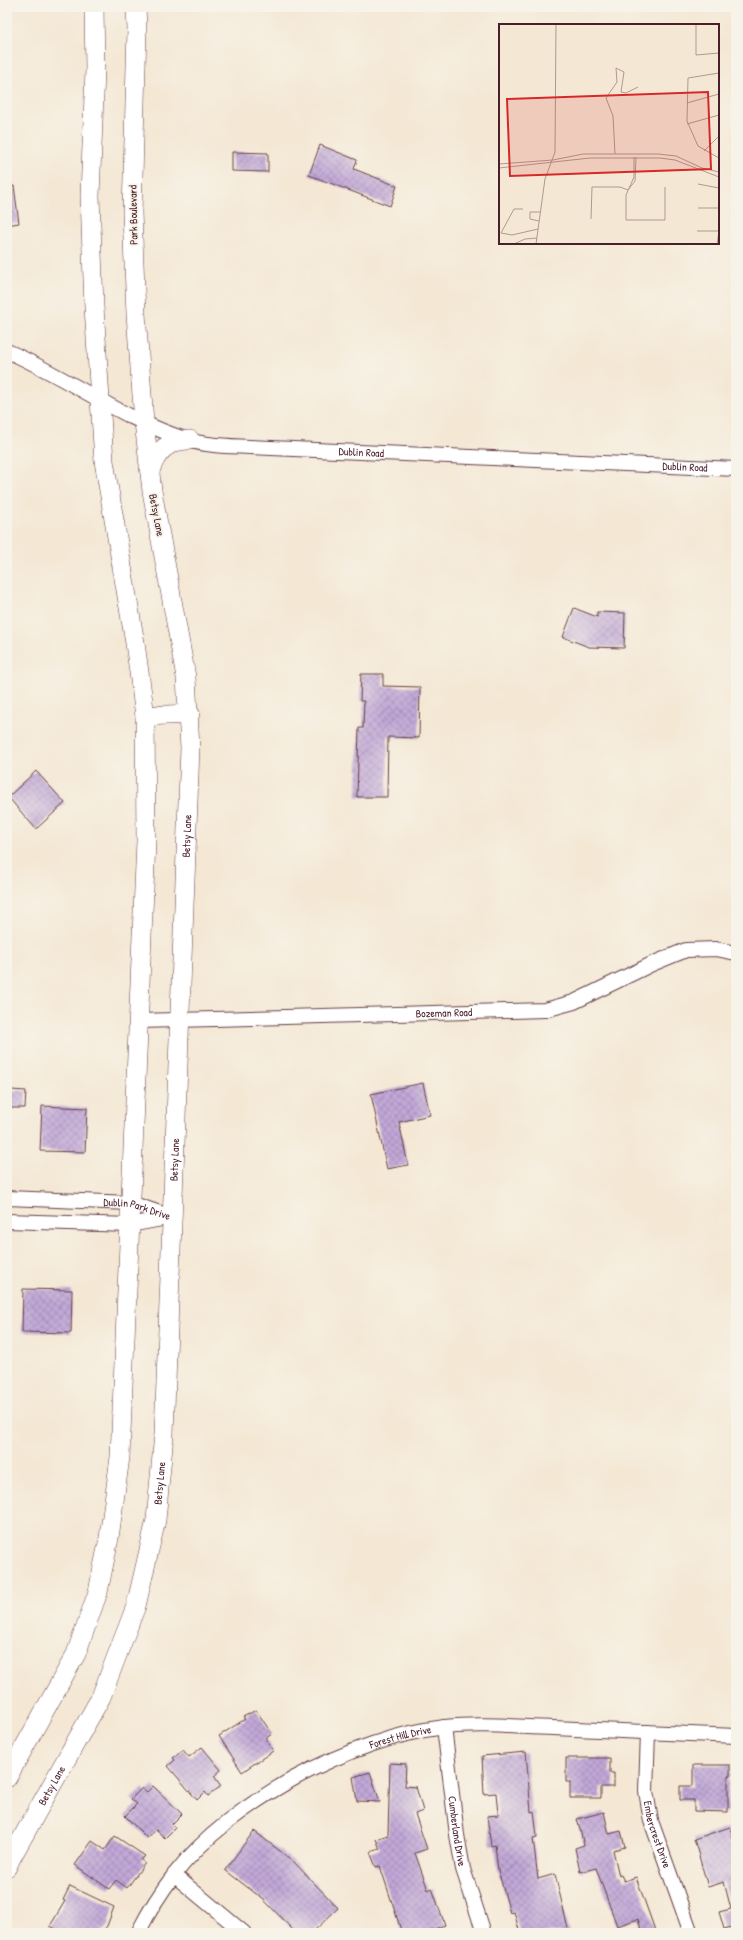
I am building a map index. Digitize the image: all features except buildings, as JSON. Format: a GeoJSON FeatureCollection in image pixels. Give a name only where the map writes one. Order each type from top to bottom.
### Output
{"type":"FeatureCollection","features":[{"type":"Feature","properties":{"kind":"main road"},"geometry":{"type":"LineString","coordinates":[[7,1778],[76,1654],[98,1592],[109,1538],[120,1457],[146,841],[145,716],[135,643],[104,461],[94,307],[90,196],[95,70],[94,7]]}},
{"type":"Feature","properties":{"kind":"main road","name":"Park Boulevard"},"geometry":{"type":"LineString","coordinates":[[136,7],[137,29],[132,212],[136,314],[144,422]]}},
{"type":"Feature","properties":{"kind":"main road","name":"Betsy Lane"},"geometry":{"type":"LineString","coordinates":[[7,1867],[101,1697],[136,1606],[156,1520],[164,1434],[188,853],[190,714],[177,624],[150,471],[144,422]]}},
{"type":"Feature","properties":{"kind":"main road"},"geometry":{"type":"LineString","coordinates":[[150,471],[153,461],[163,448],[176,441],[190,440]]}},
{"type":"Feature","properties":{"kind":"main road"},"geometry":{"type":"LineString","coordinates":[[145,716],[190,714]]}},
{"type":"Feature","properties":{"kind":"street","name":"Dublin Road"},"geometry":{"type":"LineString","coordinates":[[7,351],[100,401],[144,422],[190,440],[218,445],[249,448],[736,469]]}},
{"type":"Feature","properties":{"kind":"street","name":"Bozeman Road"},"geometry":{"type":"LineString","coordinates":[[139,1021],[545,1010],[574,1002],[652,964],[686,950],[716,949],[736,953]]}},
{"type":"Feature","properties":{"kind":"street","name":"Dublin Park Drive"},"geometry":{"type":"LineString","coordinates":[[7,1198],[131,1203],[172,1216]]}},
{"type":"Feature","properties":{"kind":"street"},"geometry":{"type":"LineString","coordinates":[[47,1222],[48,1199]]}},
{"type":"Feature","properties":{"kind":"street","name":"Dublin Park Drive"},"geometry":{"type":"LineString","coordinates":[[7,1221],[130,1225],[172,1216]]}},
{"type":"Feature","properties":{"kind":"street","name":"Forest Hill Drive"},"geometry":{"type":"LineString","coordinates":[[138,1933],[174,1875],[225,1824],[253,1803],[283,1785],[334,1759],[388,1738],[444,1727],[468,1725],[736,1736]]}},
{"type":"Feature","properties":{"kind":"street","name":"Cumberland Drive"},"geometry":{"type":"LineString","coordinates":[[444,1727],[456,1827],[463,1869],[469,1892],[484,1933]]}},
{"type":"Feature","properties":{"kind":"street","name":"Embercrest Drive"},"geometry":{"type":"LineString","coordinates":[[648,1732],[646,1791],[651,1821],[691,1933]]}},
{"type":"Feature","properties":{"kind":"street"},"geometry":{"type":"LineString","coordinates":[[174,1875],[244,1933]]}}]}
